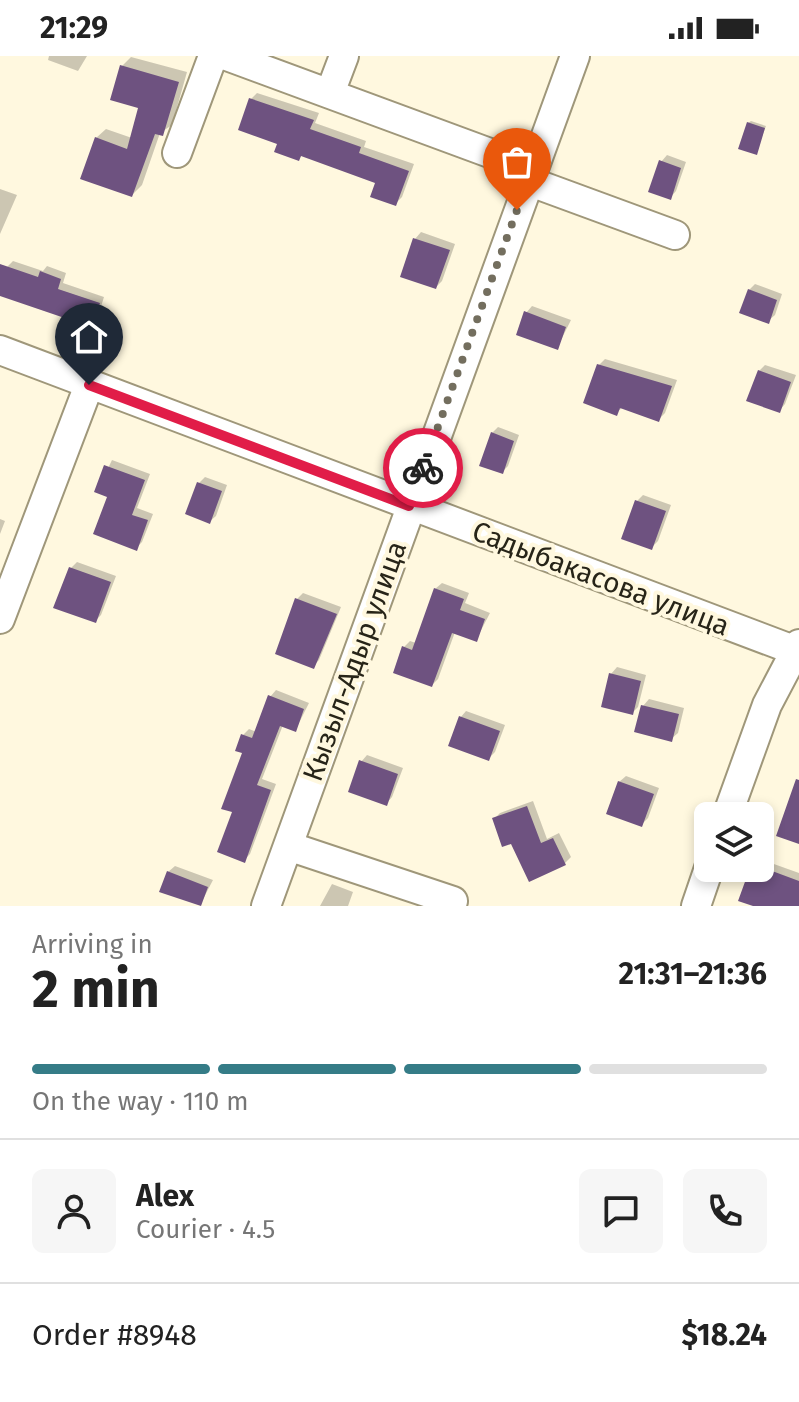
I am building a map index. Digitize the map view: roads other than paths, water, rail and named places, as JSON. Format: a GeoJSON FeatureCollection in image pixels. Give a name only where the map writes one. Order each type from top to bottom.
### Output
{"type":"FeatureCollection","features":[{"type":"Feature","properties":{"kind":"street"},"geometry":{"type":"LineString","coordinates":[[177,153],[213,56]]}},
{"type":"Feature","properties":{"kind":"street"},"geometry":{"type":"LineString","coordinates":[[227,56],[330,93],[675,235]]}},
{"type":"Feature","properties":{"kind":"street"},"geometry":{"type":"LineString","coordinates":[[330,93],[344,56]]}},
{"type":"Feature","properties":{"kind":"street","name":"Кызыл-Адыр улица"},"geometry":{"type":"LineString","coordinates":[[266,906],[575,56]]}},
{"type":"Feature","properties":{"kind":"street","name":"Садыбакасова улица"},"geometry":{"type":"LineString","coordinates":[[0,350],[409,506],[798,649]]}},
{"type":"Feature","properties":{"kind":"street"},"geometry":{"type":"LineString","coordinates":[[2,606],[89,385]]}},
{"type":"Feature","properties":{"kind":"street"},"geometry":{"type":"LineString","coordinates":[[732,802],[767,705],[798,649]]}},
{"type":"Feature","properties":{"kind":"street"},"geometry":{"type":"LineString","coordinates":[[288,846],[453,901]]}},
{"type":"Feature","properties":{"kind":"street"},"geometry":{"type":"LineString","coordinates":[[696,906],[704,882]]}}]}
